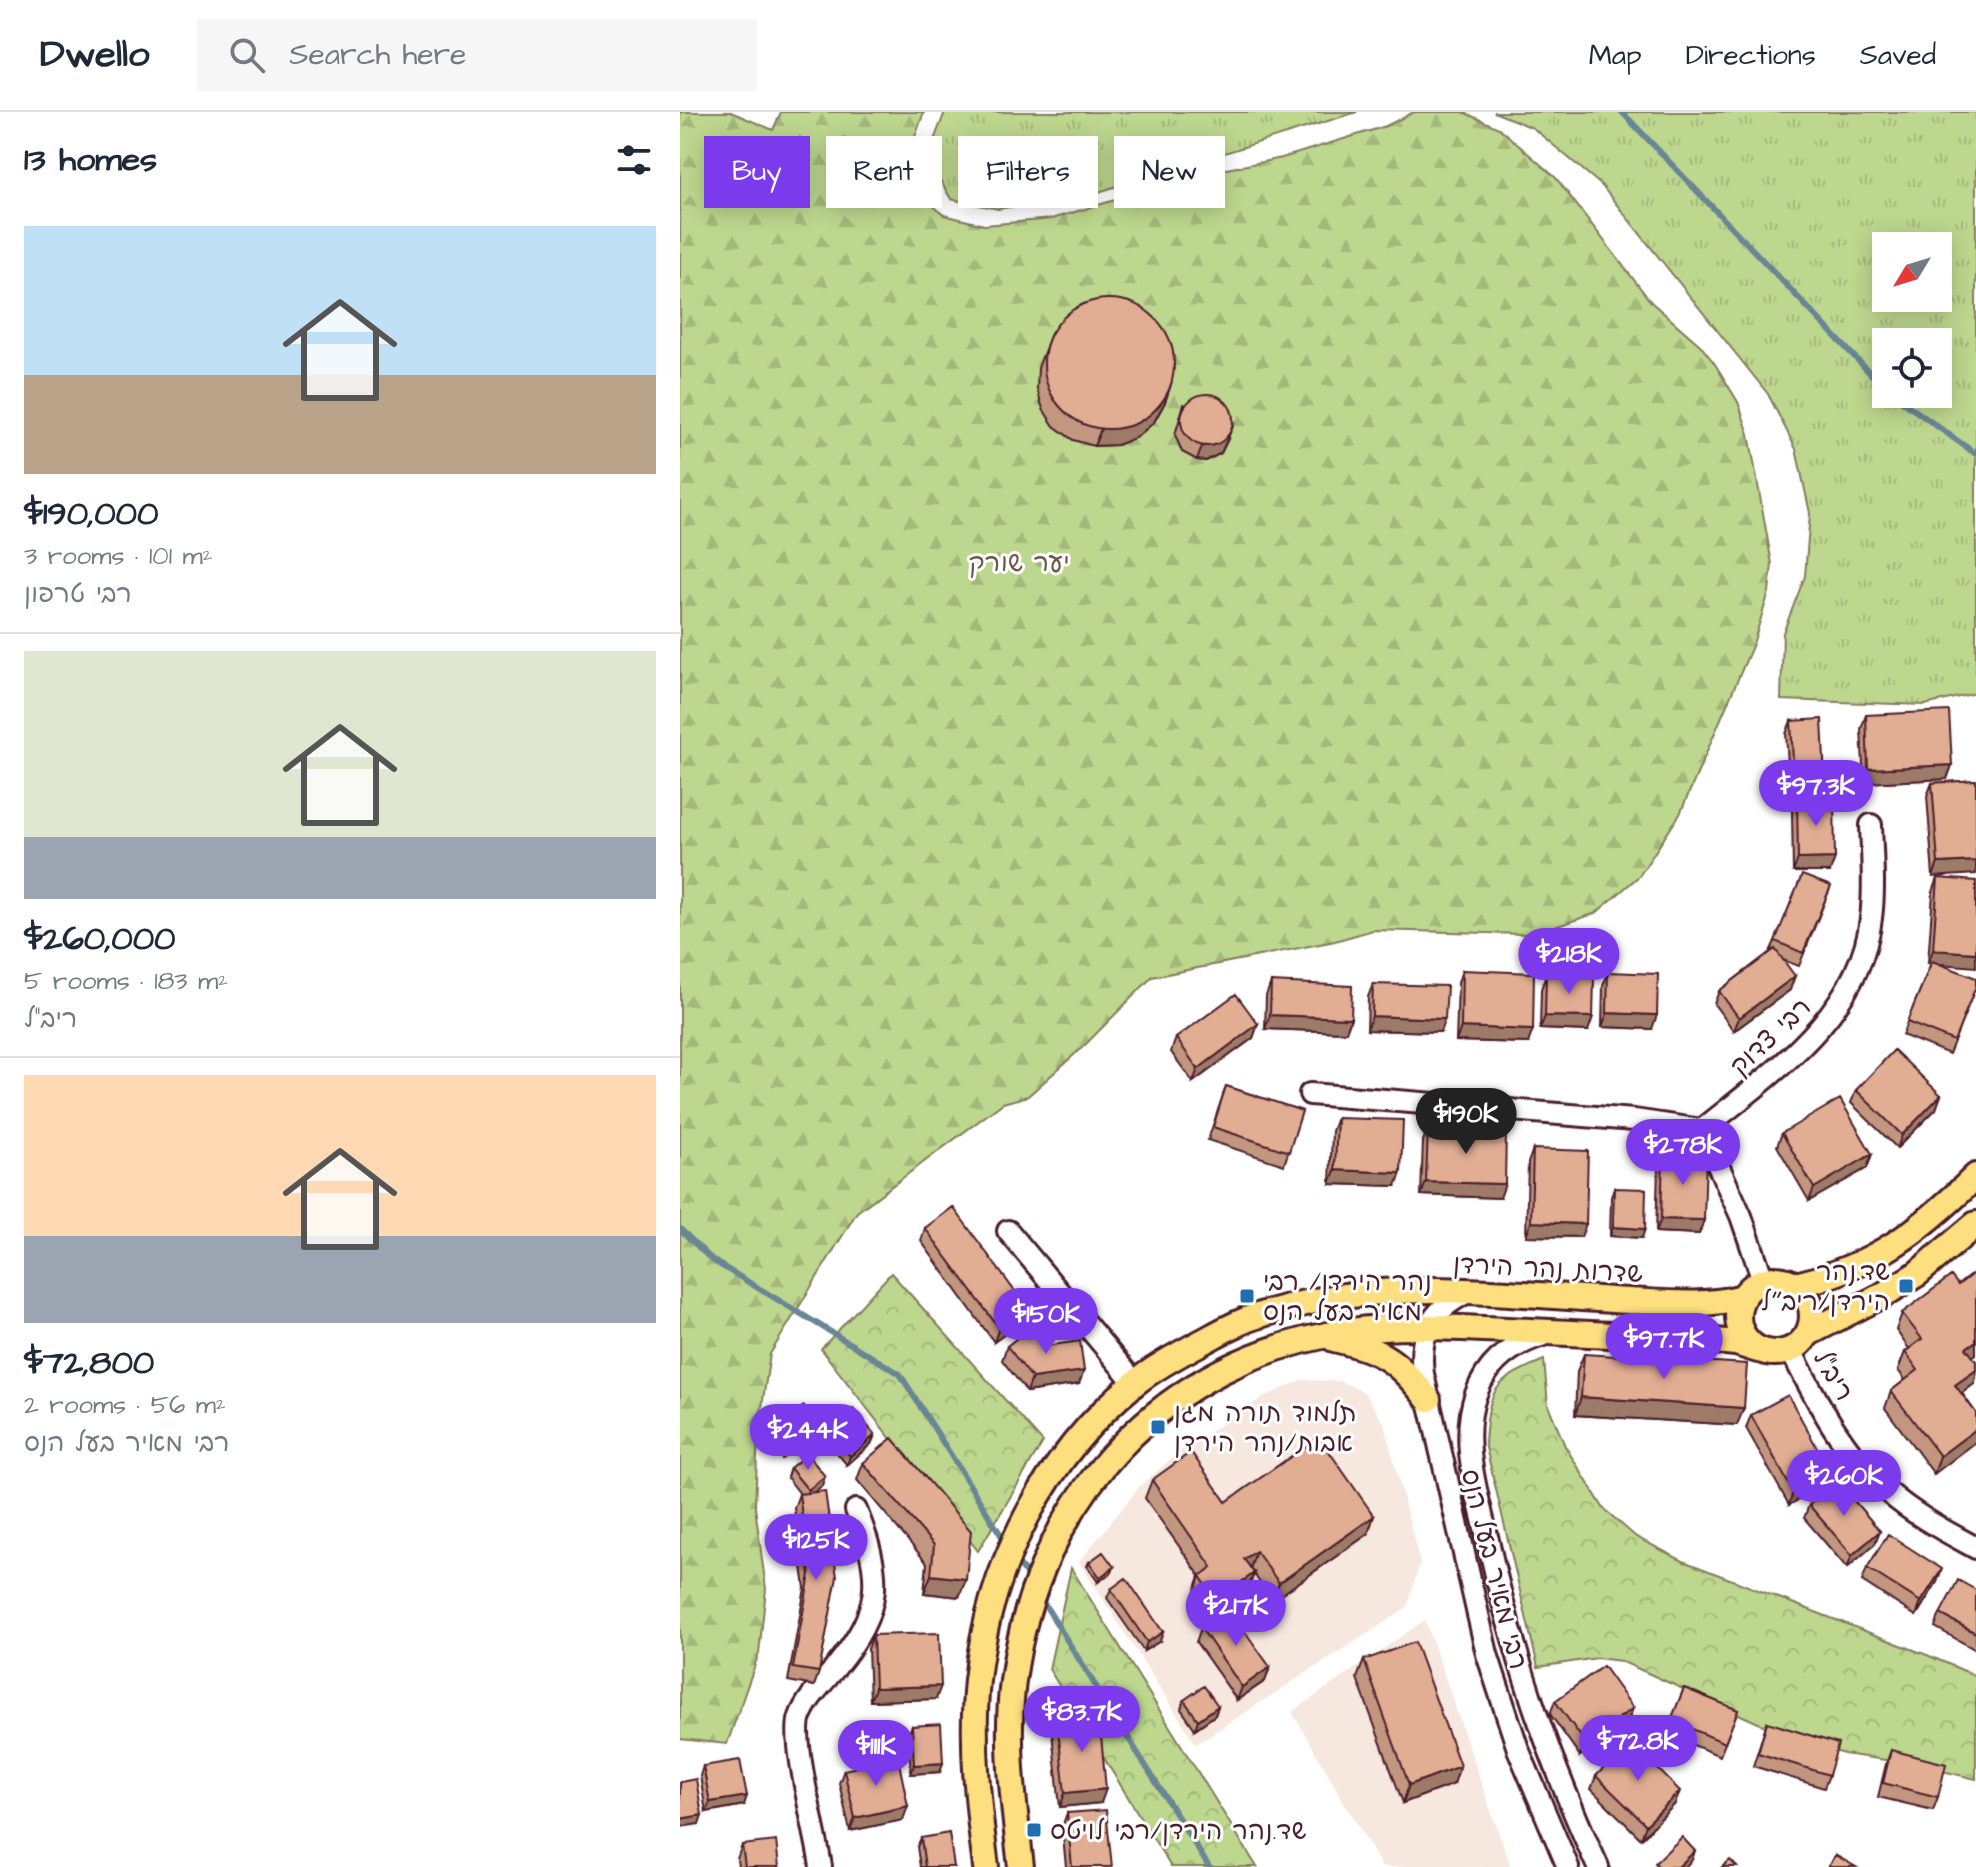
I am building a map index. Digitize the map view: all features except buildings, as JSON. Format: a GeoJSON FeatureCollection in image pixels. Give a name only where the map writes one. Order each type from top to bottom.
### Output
{"type":"FeatureCollection","features":[{"type":"Feature","properties":{"kind":"main road"},"geometry":{"type":"LineString","coordinates":[[1796,1285],[1851,1269],[1898,1244],[1976,1176]]}},
{"type":"Feature","properties":{"kind":"main road"},"geometry":{"type":"LineString","coordinates":[[1021,1867],[1010,1757],[1012,1684],[1027,1606],[1052,1544],[1070,1511],[1112,1454],[1170,1402],[1198,1384],[1262,1352],[1352,1331],[1428,1326],[1707,1340],[1736,1343],[1774,1354],[1791,1351],[1809,1333],[1917,1274],[1976,1224]]}},
{"type":"Feature","properties":{"kind":"main road"},"geometry":{"type":"LineString","coordinates":[[1758,1350],[1741,1332],[1738,1308],[1748,1290],[1763,1280],[1780,1279],[1796,1285],[1810,1301],[1813,1312],[1809,1333]]}},
{"type":"Feature","properties":{"kind":"main road","name":"שדרות נהר הירדן"},"geometry":{"type":"LineString","coordinates":[[986,1867],[974,1758],[977,1680],[993,1596],[1020,1528],[1057,1466],[1086,1431],[1135,1383],[1181,1353],[1249,1319],[1303,1304],[1388,1293],[1468,1292],[1697,1304],[1743,1297]]}},
{"type":"Feature","properties":{"kind":"main road"},"geometry":{"type":"LineString","coordinates":[[1324,1336],[1370,1348],[1388,1357],[1428,1399]]}},
{"type":"Feature","properties":{"kind":"street","name":"רבי צדוק"},"geometry":{"type":"LineString","coordinates":[[1702,1130],[1789,1059],[1830,1017],[1860,966],[1871,919],[1871,825]]}},
{"type":"Feature","properties":{"kind":"street"},"geometry":{"type":"LineString","coordinates":[[1310,1094],[1634,1120],[1702,1130],[1741,1216],[1763,1280]]}},
{"type":"Feature","properties":{"kind":"street"},"geometry":{"type":"LineString","coordinates":[[1008,1231],[1135,1383]]}},
{"type":"Feature","properties":{"kind":"street"},"geometry":{"type":"LineString","coordinates":[[1428,1326],[1449,1301],[1468,1292]]}},
{"type":"Feature","properties":{"kind":"street","name":"רבי מאיר בעל הנס"},"geometry":{"type":"LineString","coordinates":[[1428,1326],[1421,1356],[1428,1399],[1487,1654],[1518,1749],[1568,1867]]}},
{"type":"Feature","properties":{"kind":"street","name":"רבי מאיר בעל הנס"},"geometry":{"type":"LineString","coordinates":[[1555,1332],[1517,1345],[1494,1363],[1475,1396],[1469,1441],[1483,1519],[1517,1658],[1543,1739],[1598,1867]]}},
{"type":"Feature","properties":{"kind":"street","name":"ריב\"ל"},"geometry":{"type":"LineString","coordinates":[[1791,1351],[1834,1427],[1877,1482],[1918,1516],[1976,1548]]}},
{"type":"Feature","properties":{"kind":"street"},"geometry":{"type":"LineString","coordinates":[[821,1867],[799,1750],[799,1719],[808,1702],[849,1651],[869,1613],[876,1578],[871,1547],[856,1510]]}},
{"type":"Feature","properties":{"kind":"shaded area"},"geometry":{"type":"Polygon","coordinates":[[[1302,1380],[1339,1381],[1363,1391],[1384,1423],[1420,1563],[1407,1608],[1196,1744],[1079,1562],[1141,1485],[1180,1451],[1264,1397],[1302,1380]]]}},
{"type":"Feature","properties":{"kind":"shaded area"},"geometry":{"type":"Polygon","coordinates":[[[1425,1620],[1511,1867],[1382,1867],[1292,1712],[1425,1620]]]}},
{"type":"Feature","properties":{"kind":"green space","name":"יער שורק"},"geometry":{"type":"Polygon","coordinates":[[[680,112],[731,112],[773,130],[781,112],[924,112],[915,136],[826,136],[826,208],[936,208],[944,215],[984,225],[1051,219],[1098,208],[1098,205],[1114,200],[1114,208],[1225,208],[1225,169],[1282,158],[1386,126],[1414,112],[1463,112],[1499,128],[1556,178],[1651,302],[1700,345],[1738,402],[1749,434],[1772,564],[1769,592],[1753,644],[1680,814],[1639,876],[1596,913],[1552,928],[1525,934],[1373,930],[1335,941],[1152,977],[1085,1045],[1028,1096],[1003,1103],[857,1212],[770,1354],[758,1433],[755,1507],[766,1589],[759,1653],[727,1744],[680,1739],[680,112]]]}},
{"type":"Feature","properties":{"kind":"green space"},"geometry":{"type":"Polygon","coordinates":[[[945,112],[1357,112],[1225,153],[1225,136],[1114,136],[1114,187],[1098,192],[1098,136],[958,136],[958,200],[951,199],[942,184],[942,136],[936,136],[945,112]]]}},
{"type":"Feature","properties":{"kind":"green space"},"geometry":{"type":"Polygon","coordinates":[[[1494,112],[1976,112],[1976,693],[1925,705],[1781,700],[1783,633],[1805,576],[1810,513],[1796,449],[1768,394],[1601,185],[1533,128],[1494,112]]]}},
{"type":"Feature","properties":{"kind":"green space"},"geometry":{"type":"Polygon","coordinates":[[[891,1273],[1043,1442],[978,1551],[821,1349],[891,1273]]]}},
{"type":"Feature","properties":{"kind":"green space"},"geometry":{"type":"Polygon","coordinates":[[[1544,1360],[1548,1405],[1565,1446],[1604,1509],[1636,1537],[1683,1561],[1976,1676],[1976,1779],[1913,1764],[1844,1754],[1785,1735],[1621,1661],[1597,1658],[1538,1667],[1485,1443],[1489,1410],[1497,1389],[1514,1374],[1544,1360]]]}},
{"type":"Feature","properties":{"kind":"green space"},"geometry":{"type":"Polygon","coordinates":[[[1071,1568],[1257,1867],[1171,1867],[1049,1669],[1071,1568]]]}},
{"type":"Feature","properties":{"kind":"waterway"},"geometry":{"type":"LineString","coordinates":[[1622,112],[1872,375]]}},
{"type":"Feature","properties":{"kind":"waterway"},"geometry":{"type":"LineString","coordinates":[[1912,408],[1976,454]]}},
{"type":"Feature","properties":{"kind":"waterway"},"geometry":{"type":"LineString","coordinates":[[680,1229],[712,1260],[900,1374],[1006,1543]]}},
{"type":"Feature","properties":{"kind":"waterway"},"geometry":{"type":"LineString","coordinates":[[1014,1556],[1032,1584]]}},
{"type":"Feature","properties":{"kind":"waterway"},"geometry":{"type":"LineString","coordinates":[[1040,1597],[1209,1867]]}},
{"type":"Feature","properties":{"kind":"place","name":"שד.נהר הירדן/ריב״ל"},"geometry":{"type":"Point","coordinates":[1906,1286]}},
{"type":"Feature","properties":{"kind":"place","name":"נהר הירדן/ רבי מאיר בעל הנס"},"geometry":{"type":"Point","coordinates":[1247,1296]}},
{"type":"Feature","properties":{"kind":"place","name":"תלמוד תורה מגן אבות/נהר הירדן"},"geometry":{"type":"Point","coordinates":[1158,1427]}},
{"type":"Feature","properties":{"kind":"place","name":"שד.נהר הירדן/רבי לויטס"},"geometry":{"type":"Point","coordinates":[1034,1830]}}]}
